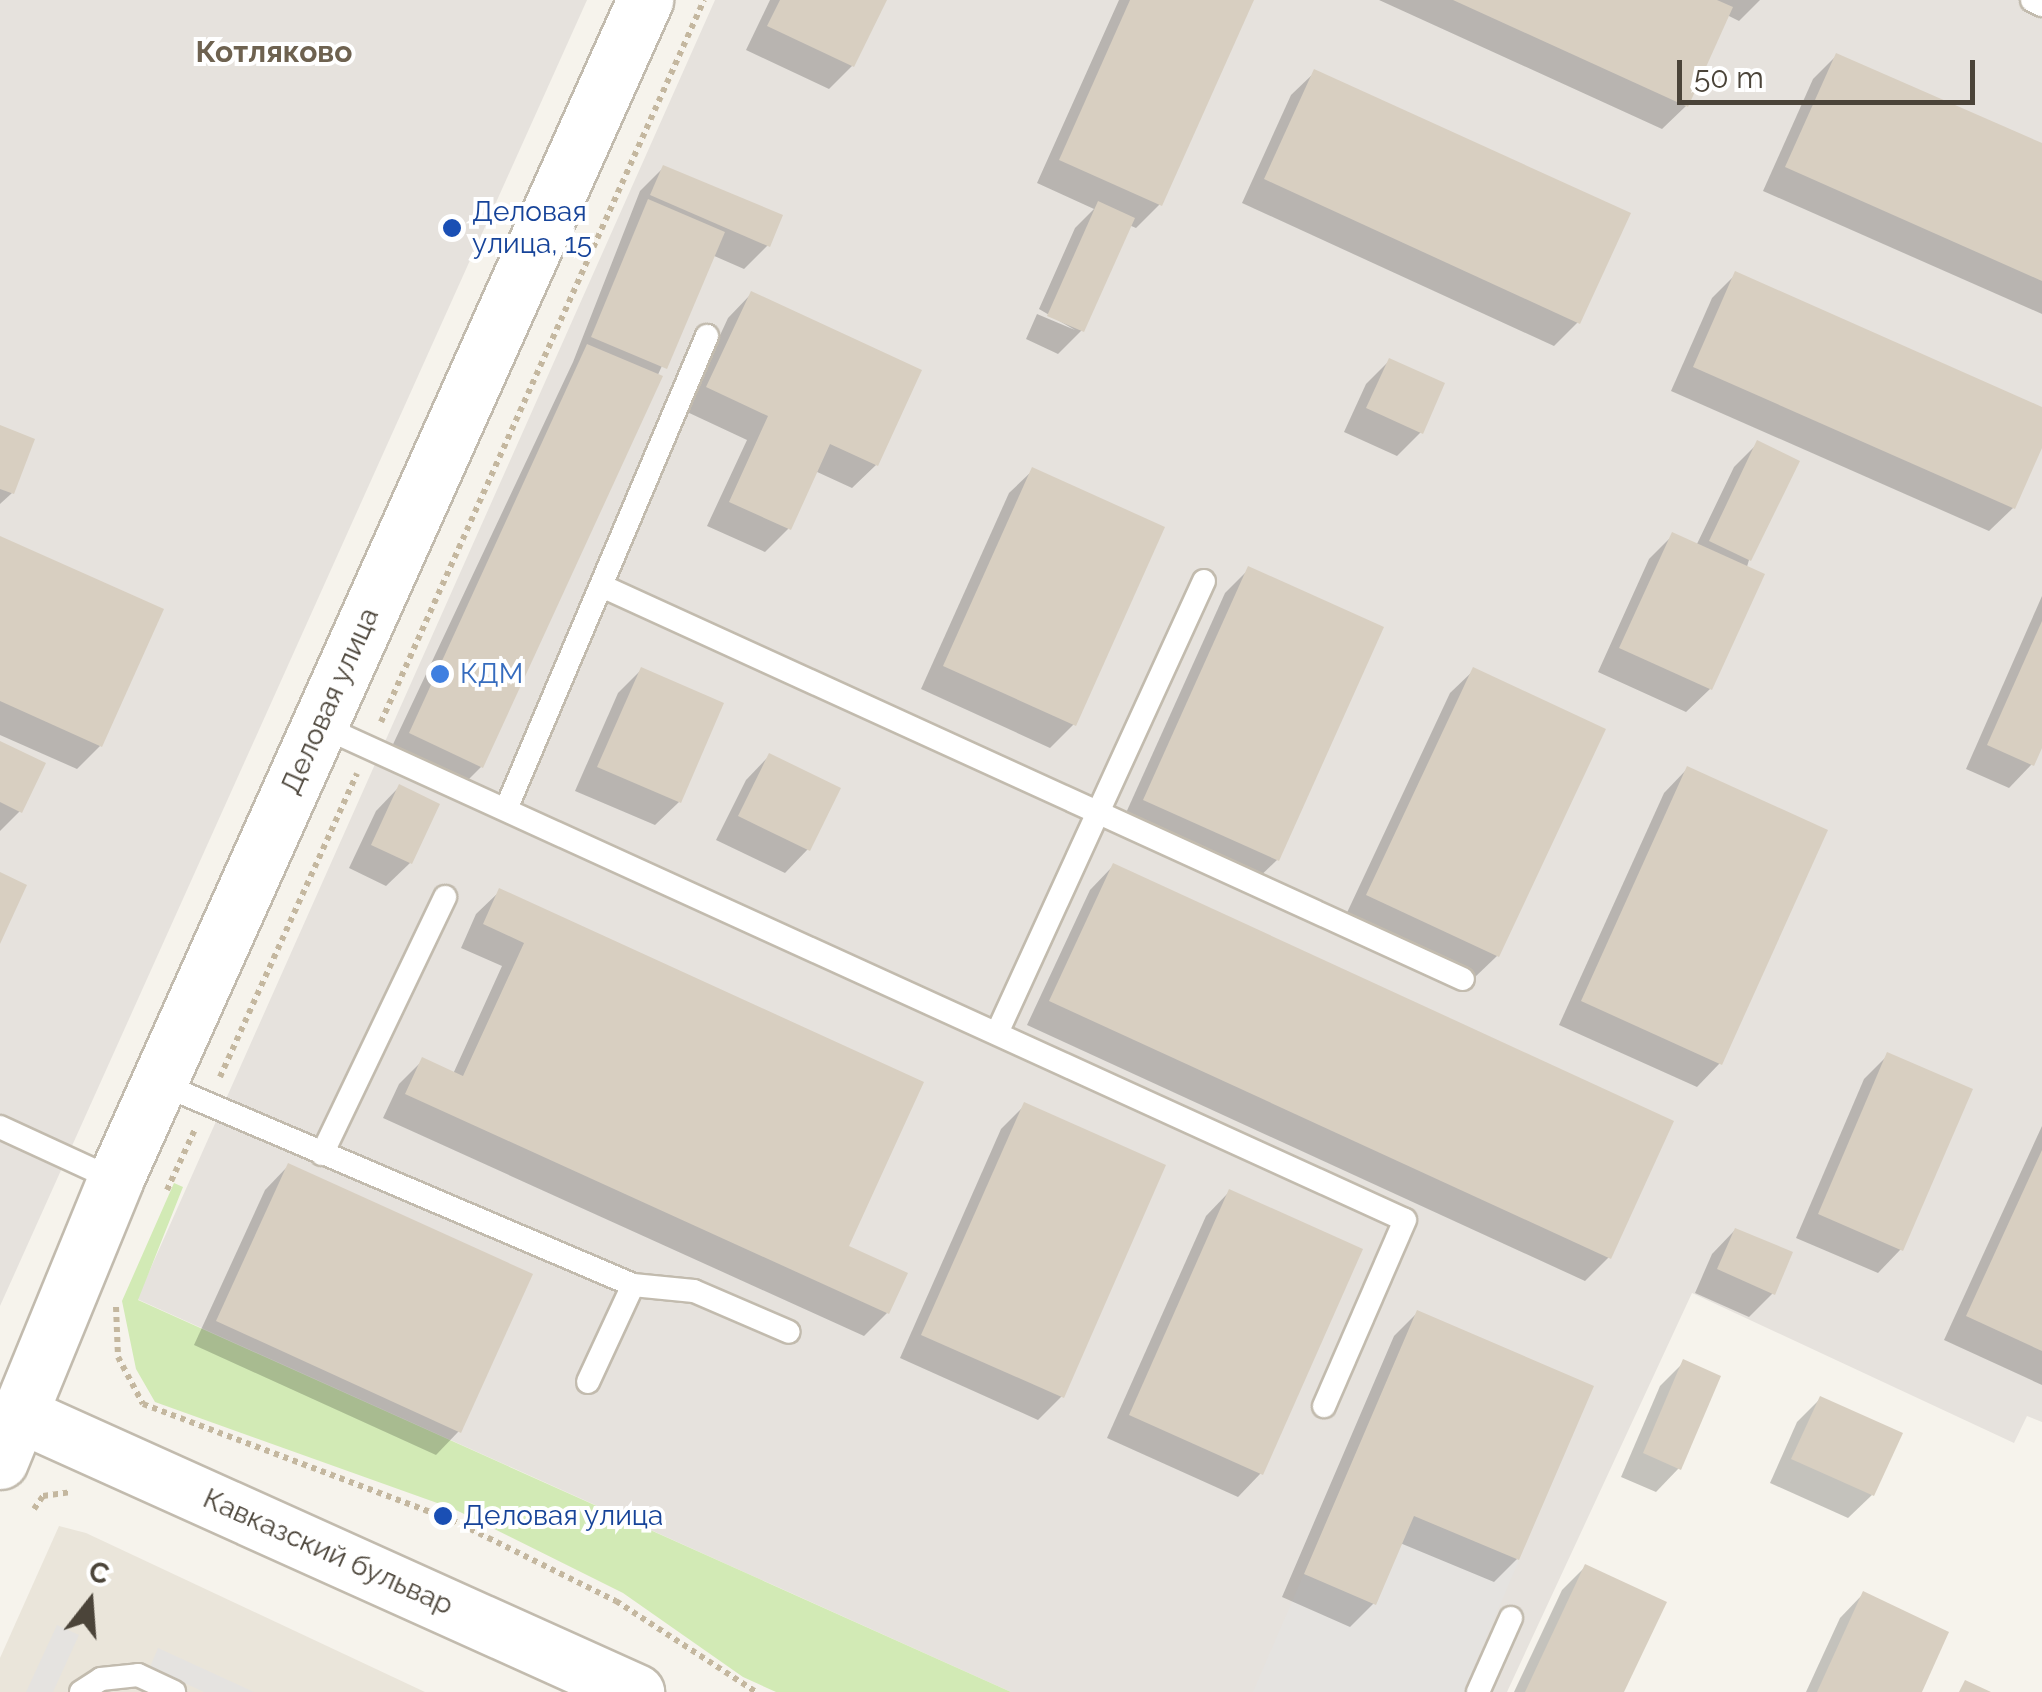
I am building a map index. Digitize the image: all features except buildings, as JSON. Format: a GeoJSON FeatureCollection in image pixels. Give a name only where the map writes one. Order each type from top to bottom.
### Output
{"type":"FeatureCollection","features":[{"type":"Feature","properties":{"kind":"street","name":"Деловая улица"},"geometry":{"type":"LineString","coordinates":[[10,1437],[136,1195],[183,1094],[319,725],[645,0]]}},
{"type":"Feature","properties":{"kind":"street","name":"Кавказский бульвар"},"geometry":{"type":"LineString","coordinates":[[10,1437],[636,1692]]}},
{"type":"Feature","properties":{"kind":"lane"},"geometry":{"type":"LineString","coordinates":[[2032,0],[2042,5]]}},
{"type":"Feature","properties":{"kind":"lane"},"geometry":{"type":"LineString","coordinates":[[506,810],[604,587],[707,336]]}},
{"type":"Feature","properties":{"kind":"lane"},"geometry":{"type":"LineString","coordinates":[[997,1033],[1204,581]]}},
{"type":"Feature","properties":{"kind":"lane"},"geometry":{"type":"LineString","coordinates":[[604,587],[1463,979]]}},
{"type":"Feature","properties":{"kind":"lane"},"geometry":{"type":"LineString","coordinates":[[319,725],[1405,1220],[1324,1406]]}},
{"type":"Feature","properties":{"kind":"lane"},"geometry":{"type":"LineString","coordinates":[[322,1154],[446,897]]}},
{"type":"Feature","properties":{"kind":"lane"},"geometry":{"type":"LineString","coordinates":[[183,1094],[633,1285],[694,1292],[789,1332]]}},
{"type":"Feature","properties":{"kind":"lane"},"geometry":{"type":"LineString","coordinates":[[0,1128],[136,1195]]}},
{"type":"Feature","properties":{"kind":"lane"},"geometry":{"type":"LineString","coordinates":[[588,1382],[633,1285]]}},
{"type":"Feature","properties":{"kind":"lane"},"geometry":{"type":"LineString","coordinates":[[1478,1692],[1511,1618]]}},
{"type":"Feature","properties":{"kind":"lane"},"geometry":{"type":"LineString","coordinates":[[81,1692],[100,1679],[138,1676],[174,1692]]}},
{"type":"Feature","properties":{"kind":"path"},"geometry":{"type":"LineString","coordinates":[[136,1195],[183,1094],[369,747],[704,0]]}},
{"type":"Feature","properties":{"kind":"path"},"geometry":{"type":"LineString","coordinates":[[120,1293],[118,1358],[143,1404],[452,1520],[616,1601],[756,1692]]}},
{"type":"Feature","properties":{"kind":"path"},"geometry":{"type":"LineString","coordinates":[[34,1509],[58,1491],[84,1498]]}},
{"type":"Feature","properties":{"kind":"shaded area"},"geometry":{"type":"Polygon","coordinates":[[[0,0],[587,0],[0,1306],[0,0]]]}},
{"type":"Feature","properties":{"kind":"shaded area"},"geometry":{"type":"Polygon","coordinates":[[[715,0],[2042,0],[2042,1422],[2027,1416],[2014,1443],[1692,1293],[1507,1692],[1011,1692],[137,1299],[715,0]]]}},
{"type":"Feature","properties":{"kind":"shaded area"},"geometry":{"type":"Polygon","coordinates":[[[1414,1516],[1519,1560],[1463,1692],[1253,1692],[1304,1574],[1376,1604],[1414,1516]]]}},
{"type":"Feature","properties":{"kind":"shaded area"},"geometry":{"type":"Polygon","coordinates":[[[59,1526],[86,1533],[425,1692],[0,1692],[0,1658],[59,1526]]]}},
{"type":"Feature","properties":{"kind":"shaded area"},"geometry":{"type":"Polygon","coordinates":[[[57,1625],[79,1635],[53,1692],[26,1692],[57,1625]]]}},
{"type":"Feature","properties":{"kind":"shaded area"},"geometry":{"type":"Polygon","coordinates":[[[158,1648],[254,1692],[204,1692],[150,1667],[158,1648]]]}},
{"type":"Feature","properties":{"kind":"green space"},"geometry":{"type":"Polygon","coordinates":[[[174,1183],[183,1187],[138,1300],[1011,1692],[776,1692],[743,1677],[623,1593],[454,1509],[155,1402],[136,1369],[122,1301],[174,1183]]]}},
{"type":"Feature","properties":{"kind":"place","name":"Деловая улица, 15"},"geometry":{"type":"Point","coordinates":[452,228]}},
{"type":"Feature","properties":{"kind":"place","name":"КДМ"},"geometry":{"type":"Point","coordinates":[440,674]}},
{"type":"Feature","properties":{"kind":"place","name":"Деловая улица"},"geometry":{"type":"Point","coordinates":[443,1516]}},
{"type":"Feature","properties":{"kind":"district","name":"Котляково"},"geometry":{"type":"Point","coordinates":[274,52]}}]}
